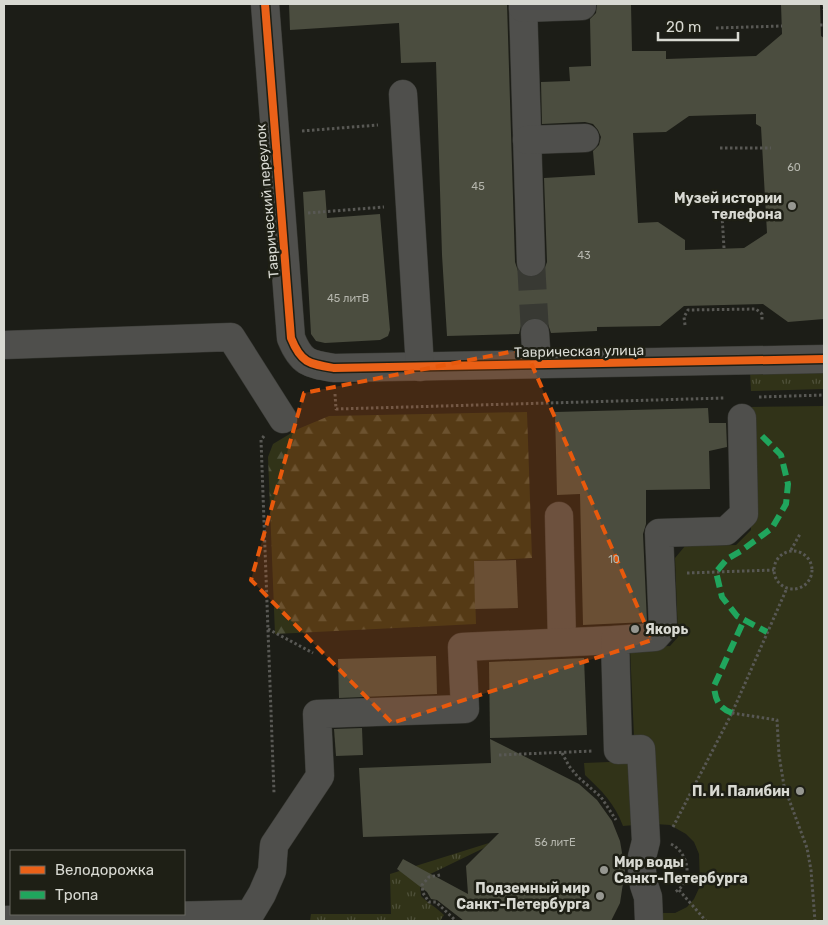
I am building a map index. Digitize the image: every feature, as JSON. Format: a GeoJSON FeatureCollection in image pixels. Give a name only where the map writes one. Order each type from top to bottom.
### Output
{"type":"FeatureCollection","features":[{"type":"Feature","properties":{"kind":"street","name":"Таврический переулок"},"geometry":{"type":"LineString","coordinates":[[265,4],[291,338],[297,353],[312,365],[334,368]]}},
{"type":"Feature","properties":{"kind":"street"},"geometry":{"type":"LineString","coordinates":[[531,262],[523,6],[582,6]]}},
{"type":"Feature","properties":{"kind":"street"},"geometry":{"type":"LineString","coordinates":[[402,94],[420,366]]}},
{"type":"Feature","properties":{"kind":"street"},"geometry":{"type":"LineString","coordinates":[[527,140],[585,138]]}},
{"type":"Feature","properties":{"kind":"street"},"geometry":{"type":"LineString","coordinates":[[535,333],[537,364]]}},
{"type":"Feature","properties":{"kind":"street"},"geometry":{"type":"LineString","coordinates":[[4,345],[231,337],[283,419]]}},
{"type":"Feature","properties":{"kind":"street","name":"Таврическая улица"},"geometry":{"type":"LineString","coordinates":[[334,368],[824,359]]}},
{"type":"Feature","properties":{"kind":"street"},"geometry":{"type":"LineString","coordinates":[[4,920],[253,917],[272,871],[274,845],[320,776],[316,714],[465,709],[462,647],[654,637],[663,628],[659,533],[726,531],[744,514],[744,404]]}},
{"type":"Feature","properties":{"kind":"street"},"geometry":{"type":"LineString","coordinates":[[559,516],[562,642]]}},
{"type":"Feature","properties":{"kind":"street"},"geometry":{"type":"LineString","coordinates":[[615,640],[618,750],[641,750],[646,841],[642,872],[648,897],[649,921]]}},
{"type":"Feature","properties":{"kind":"path"},"geometry":{"type":"LineString","coordinates":[[824,4],[824,10]]}},
{"type":"Feature","properties":{"kind":"path"},"geometry":{"type":"LineString","coordinates":[[716,28],[782,26]]}},
{"type":"Feature","properties":{"kind":"path"},"geometry":{"type":"LineString","coordinates":[[274,134],[404,123]]}},
{"type":"Feature","properties":{"kind":"path"},"geometry":{"type":"LineString","coordinates":[[720,148],[770,148]]}},
{"type":"Feature","properties":{"kind":"path"},"geometry":{"type":"LineString","coordinates":[[305,214],[410,205]]}},
{"type":"Feature","properties":{"kind":"path"},"geometry":{"type":"LineString","coordinates":[[724,248],[722,215],[771,213]]}},
{"type":"Feature","properties":{"kind":"path"},"geometry":{"type":"LineString","coordinates":[[726,305],[726,310]]}},
{"type":"Feature","properties":{"kind":"path"},"geometry":{"type":"LineString","coordinates":[[684,325],[684,316],[688,310],[756,309],[762,314],[762,322]]}},
{"type":"Feature","properties":{"kind":"path"},"geometry":{"type":"LineString","coordinates":[[336,408],[744,404],[824,395]]}},
{"type":"Feature","properties":{"kind":"path"},"geometry":{"type":"LineString","coordinates":[[274,796],[261,440],[283,419]]}},
{"type":"Feature","properties":{"kind":"path"},"geometry":{"type":"LineString","coordinates":[[791,550],[800,534]]}},
{"type":"Feature","properties":{"kind":"path"},"geometry":{"type":"LineString","coordinates":[[791,550],[803,553],[808,558],[812,573],[805,584],[799,588],[787,588],[780,583],[775,576],[774,570],[778,558],[791,550]]}},
{"type":"Feature","properties":{"kind":"path"},"geometry":{"type":"LineString","coordinates":[[661,573],[774,570]]}},
{"type":"Feature","properties":{"kind":"path"},"geometry":{"type":"LineString","coordinates":[[670,834],[732,713],[787,588]]}},
{"type":"Feature","properties":{"kind":"path"},"geometry":{"type":"LineString","coordinates":[[268,628],[313,653]]}},
{"type":"Feature","properties":{"kind":"path"},"geometry":{"type":"LineString","coordinates":[[732,713],[777,720],[779,755],[784,786],[807,848],[811,870],[815,921]]}},
{"type":"Feature","properties":{"kind":"path"},"geometry":{"type":"LineString","coordinates":[[499,755],[618,750]]}},
{"type":"Feature","properties":{"kind":"path"},"geometry":{"type":"LineString","coordinates":[[562,753],[578,777],[601,797],[618,824]]}},
{"type":"Feature","properties":{"kind":"path"},"geometry":{"type":"LineString","coordinates":[[440,875],[429,877],[422,885],[423,893],[429,902],[436,902],[454,921]]}},
{"type":"Feature","properties":{"kind":"path"},"geometry":{"type":"LineString","coordinates":[[679,889],[706,921]]}},
{"type":"Feature","properties":{"kind":"highlighted area"},"geometry":{"type":"Polygon","coordinates":[[[525,349],[652,640],[392,723],[251,580],[304,393],[525,349]]]}},
{"type":"Feature","properties":{"kind":"green space"},"geometry":{"type":"Polygon","coordinates":[[[824,369],[824,389],[751,391],[750,371],[824,369]]]}},
{"type":"Feature","properties":{"kind":"green space"},"geometry":{"type":"Polygon","coordinates":[[[824,406],[824,921],[659,921],[658,913],[675,913],[687,907],[694,899],[700,886],[699,854],[694,842],[686,834],[670,825],[655,824],[651,738],[634,737],[630,648],[670,646],[678,637],[675,558],[685,546],[736,545],[751,530],[748,407],[824,406]]]}},
{"type":"Feature","properties":{"kind":"green space"},"geometry":{"type":"Polygon","coordinates":[[[527,412],[532,558],[474,561],[476,624],[275,634],[268,457],[273,444],[298,429],[329,416],[527,412]]]}},
{"type":"Feature","properties":{"kind":"green space"},"geometry":{"type":"Polygon","coordinates":[[[633,761],[635,825],[623,826],[607,798],[585,775],[584,763],[633,761]]]}},
{"type":"Feature","properties":{"kind":"green space"},"geometry":{"type":"Polygon","coordinates":[[[489,843],[484,848],[422,878],[420,884],[421,896],[444,915],[440,921],[310,921],[311,914],[391,914],[390,874],[489,843]]]}},
{"type":"Feature","properties":{"kind":"building"},"geometry":{"type":"Polygon","coordinates":[[[289,4],[507,4],[515,262],[518,271],[531,278],[540,275],[547,262],[544,178],[595,175],[593,151],[599,145],[601,137],[598,130],[593,124],[585,122],[542,124],[541,82],[570,81],[569,67],[591,66],[590,19],[596,13],[597,4],[631,4],[632,51],[666,51],[666,59],[756,56],[782,34],[781,4],[820,4],[821,36],[824,38],[824,319],[788,322],[763,304],[684,306],[660,326],[597,327],[597,331],[551,333],[548,324],[542,319],[534,317],[526,320],[521,326],[519,334],[447,336],[442,255],[436,62],[401,63],[399,23],[290,30],[289,4]],[[756,114],[689,116],[666,132],[633,133],[638,223],[658,222],[685,240],[685,250],[744,248],[767,233],[761,127],[756,124],[756,114]]]}},
{"type":"Feature","properties":{"kind":"building"},"geometry":{"type":"Polygon","coordinates":[[[325,190],[327,218],[380,214],[390,330],[388,336],[380,340],[325,343],[316,341],[311,334],[303,192],[325,190]]]}},
{"type":"Feature","properties":{"kind":"building"},"geometry":{"type":"Polygon","coordinates":[[[708,408],[709,423],[726,423],[727,447],[709,451],[710,489],[646,490],[646,524],[643,534],[647,622],[583,625],[580,494],[557,495],[555,412],[708,408]]]}},
{"type":"Feature","properties":{"kind":"building"},"geometry":{"type":"Polygon","coordinates":[[[516,560],[518,608],[475,609],[474,561],[516,560]]]}},
{"type":"Feature","properties":{"kind":"building"},"geometry":{"type":"Polygon","coordinates":[[[436,656],[437,694],[339,698],[338,659],[436,656]]]}},
{"type":"Feature","properties":{"kind":"building"},"geometry":{"type":"Polygon","coordinates":[[[584,658],[587,735],[490,738],[489,662],[584,658]]]}},
{"type":"Feature","properties":{"kind":"building"},"geometry":{"type":"Polygon","coordinates":[[[362,728],[363,755],[336,756],[334,729],[362,728]]]}},
{"type":"Feature","properties":{"kind":"building"},"geometry":{"type":"Polygon","coordinates":[[[490,739],[579,784],[597,800],[612,821],[620,841],[625,870],[620,903],[611,921],[464,921],[437,900],[431,899],[427,892],[397,869],[403,859],[468,894],[466,866],[499,833],[363,837],[359,768],[491,763],[490,739]]]}},
{"type":"Feature","properties":{"kind":"tunnel"},"geometry":{"type":"LineString","coordinates":[[531,262],[535,333]]}},
{"type":"Feature","properties":{"kind":"marked path"},"geometry":{"type":"LineString","coordinates":[[762,436],[781,455],[788,484],[786,504],[772,528],[727,559],[716,572],[722,597],[737,616],[767,632]]}},
{"type":"Feature","properties":{"kind":"marked path"},"geometry":{"type":"LineString","coordinates":[[732,713],[724,709],[719,703],[715,695],[714,686],[744,620]]}},
{"type":"Feature","properties":{"kind":"cycle path"},"geometry":{"type":"LineString","coordinates":[[265,4],[291,338],[298,353],[307,361],[334,368],[824,359]]}},
{"type":"Feature","properties":{"kind":"place","name":"Музей истории телефона"},"geometry":{"type":"Point","coordinates":[792,206]}},
{"type":"Feature","properties":{"kind":"place","name":"Якорь"},"geometry":{"type":"Point","coordinates":[635,629]}},
{"type":"Feature","properties":{"kind":"place","name":"П. И. Палибин"},"geometry":{"type":"Point","coordinates":[800,791]}},
{"type":"Feature","properties":{"kind":"place","name":"Мир воды Санкт-Петербурга"},"geometry":{"type":"Point","coordinates":[604,870]}},
{"type":"Feature","properties":{"kind":"place","name":"Подземный мир Санкт-Петербурга"},"geometry":{"type":"Point","coordinates":[600,896]}}]}
